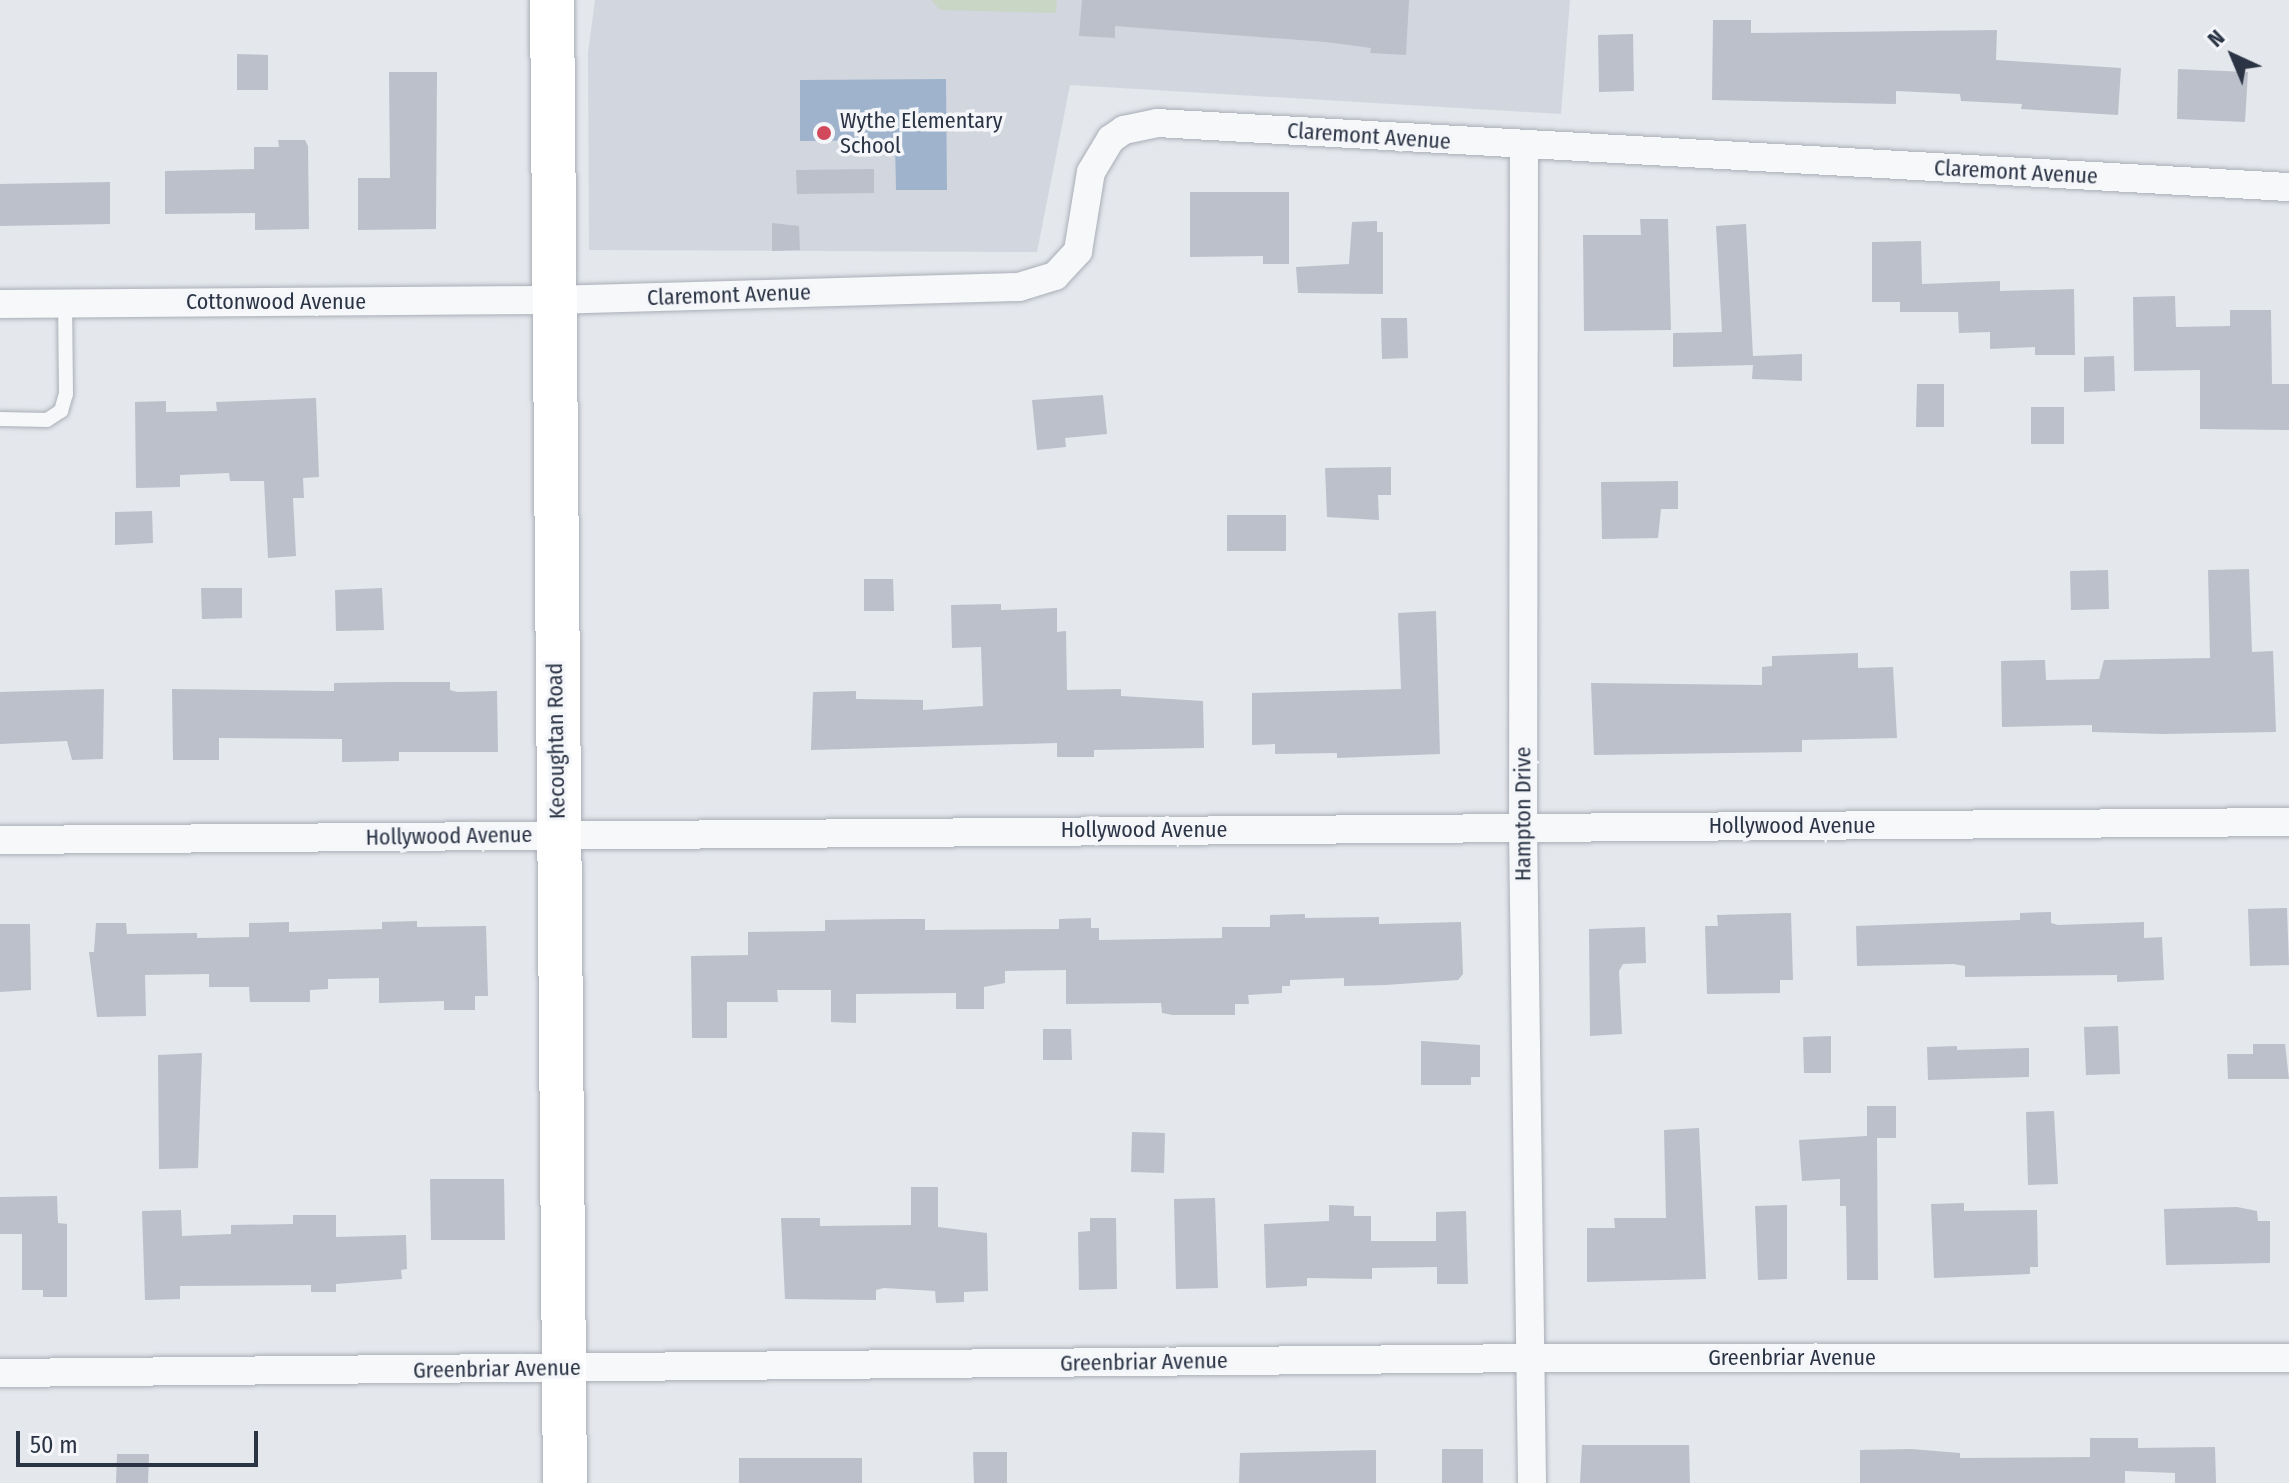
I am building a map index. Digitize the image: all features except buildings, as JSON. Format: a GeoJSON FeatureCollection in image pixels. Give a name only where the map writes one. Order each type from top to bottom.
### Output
{"type":"FeatureCollection","features":[{"type":"Feature","properties":{"kind":"main road","name":"Kecoughtan Road"},"geometry":{"type":"LineString","coordinates":[[552,0],[551,300],[565,1483]]}},
{"type":"Feature","properties":{"kind":"street","name":"Claremont Avenue"},"geometry":{"type":"LineString","coordinates":[[551,300],[1039,283],[1055,276],[1078,251],[1098,155],[1124,130],[1141,125],[2289,187]]}},
{"type":"Feature","properties":{"kind":"street","name":"Hampton Drive"},"geometry":{"type":"LineString","coordinates":[[1524,145],[1523,828],[1532,1483]]}},
{"type":"Feature","properties":{"kind":"street","name":"Cottonwood Avenue"},"geometry":{"type":"LineString","coordinates":[[0,304],[551,300]]}},
{"type":"Feature","properties":{"kind":"street","name":"Hollywood Avenue"},"geometry":{"type":"LineString","coordinates":[[0,840],[2289,822]]}},
{"type":"Feature","properties":{"kind":"street","name":"Greenbriar Avenue"},"geometry":{"type":"LineString","coordinates":[[0,1373],[1530,1358],[2289,1358]]}},
{"type":"Feature","properties":{"kind":"lane"},"geometry":{"type":"LineString","coordinates":[[0,419],[47,420],[61,411],[66,394],[65,303]]}},
{"type":"Feature","properties":{"kind":"shaded area","name":"Wythe Elementary School"},"geometry":{"type":"Polygon","coordinates":[[[595,0],[1570,0],[1561,114],[1070,85],[1037,252],[589,250],[588,53],[595,0]]]}},
{"type":"Feature","properties":{"kind":"green space"},"geometry":{"type":"Polygon","coordinates":[[[931,0],[1057,0],[1056,13],[940,10],[931,0]]]}},
{"type":"Feature","properties":{"kind":"water"},"geometry":{"type":"Polygon","coordinates":[[[946,79],[947,190],[896,190],[895,140],[800,141],[800,80],[946,79]]]}},
{"type":"Feature","properties":{"kind":"place","name":"Wythe Elementary School"},"geometry":{"type":"Point","coordinates":[824,133]}}]}
